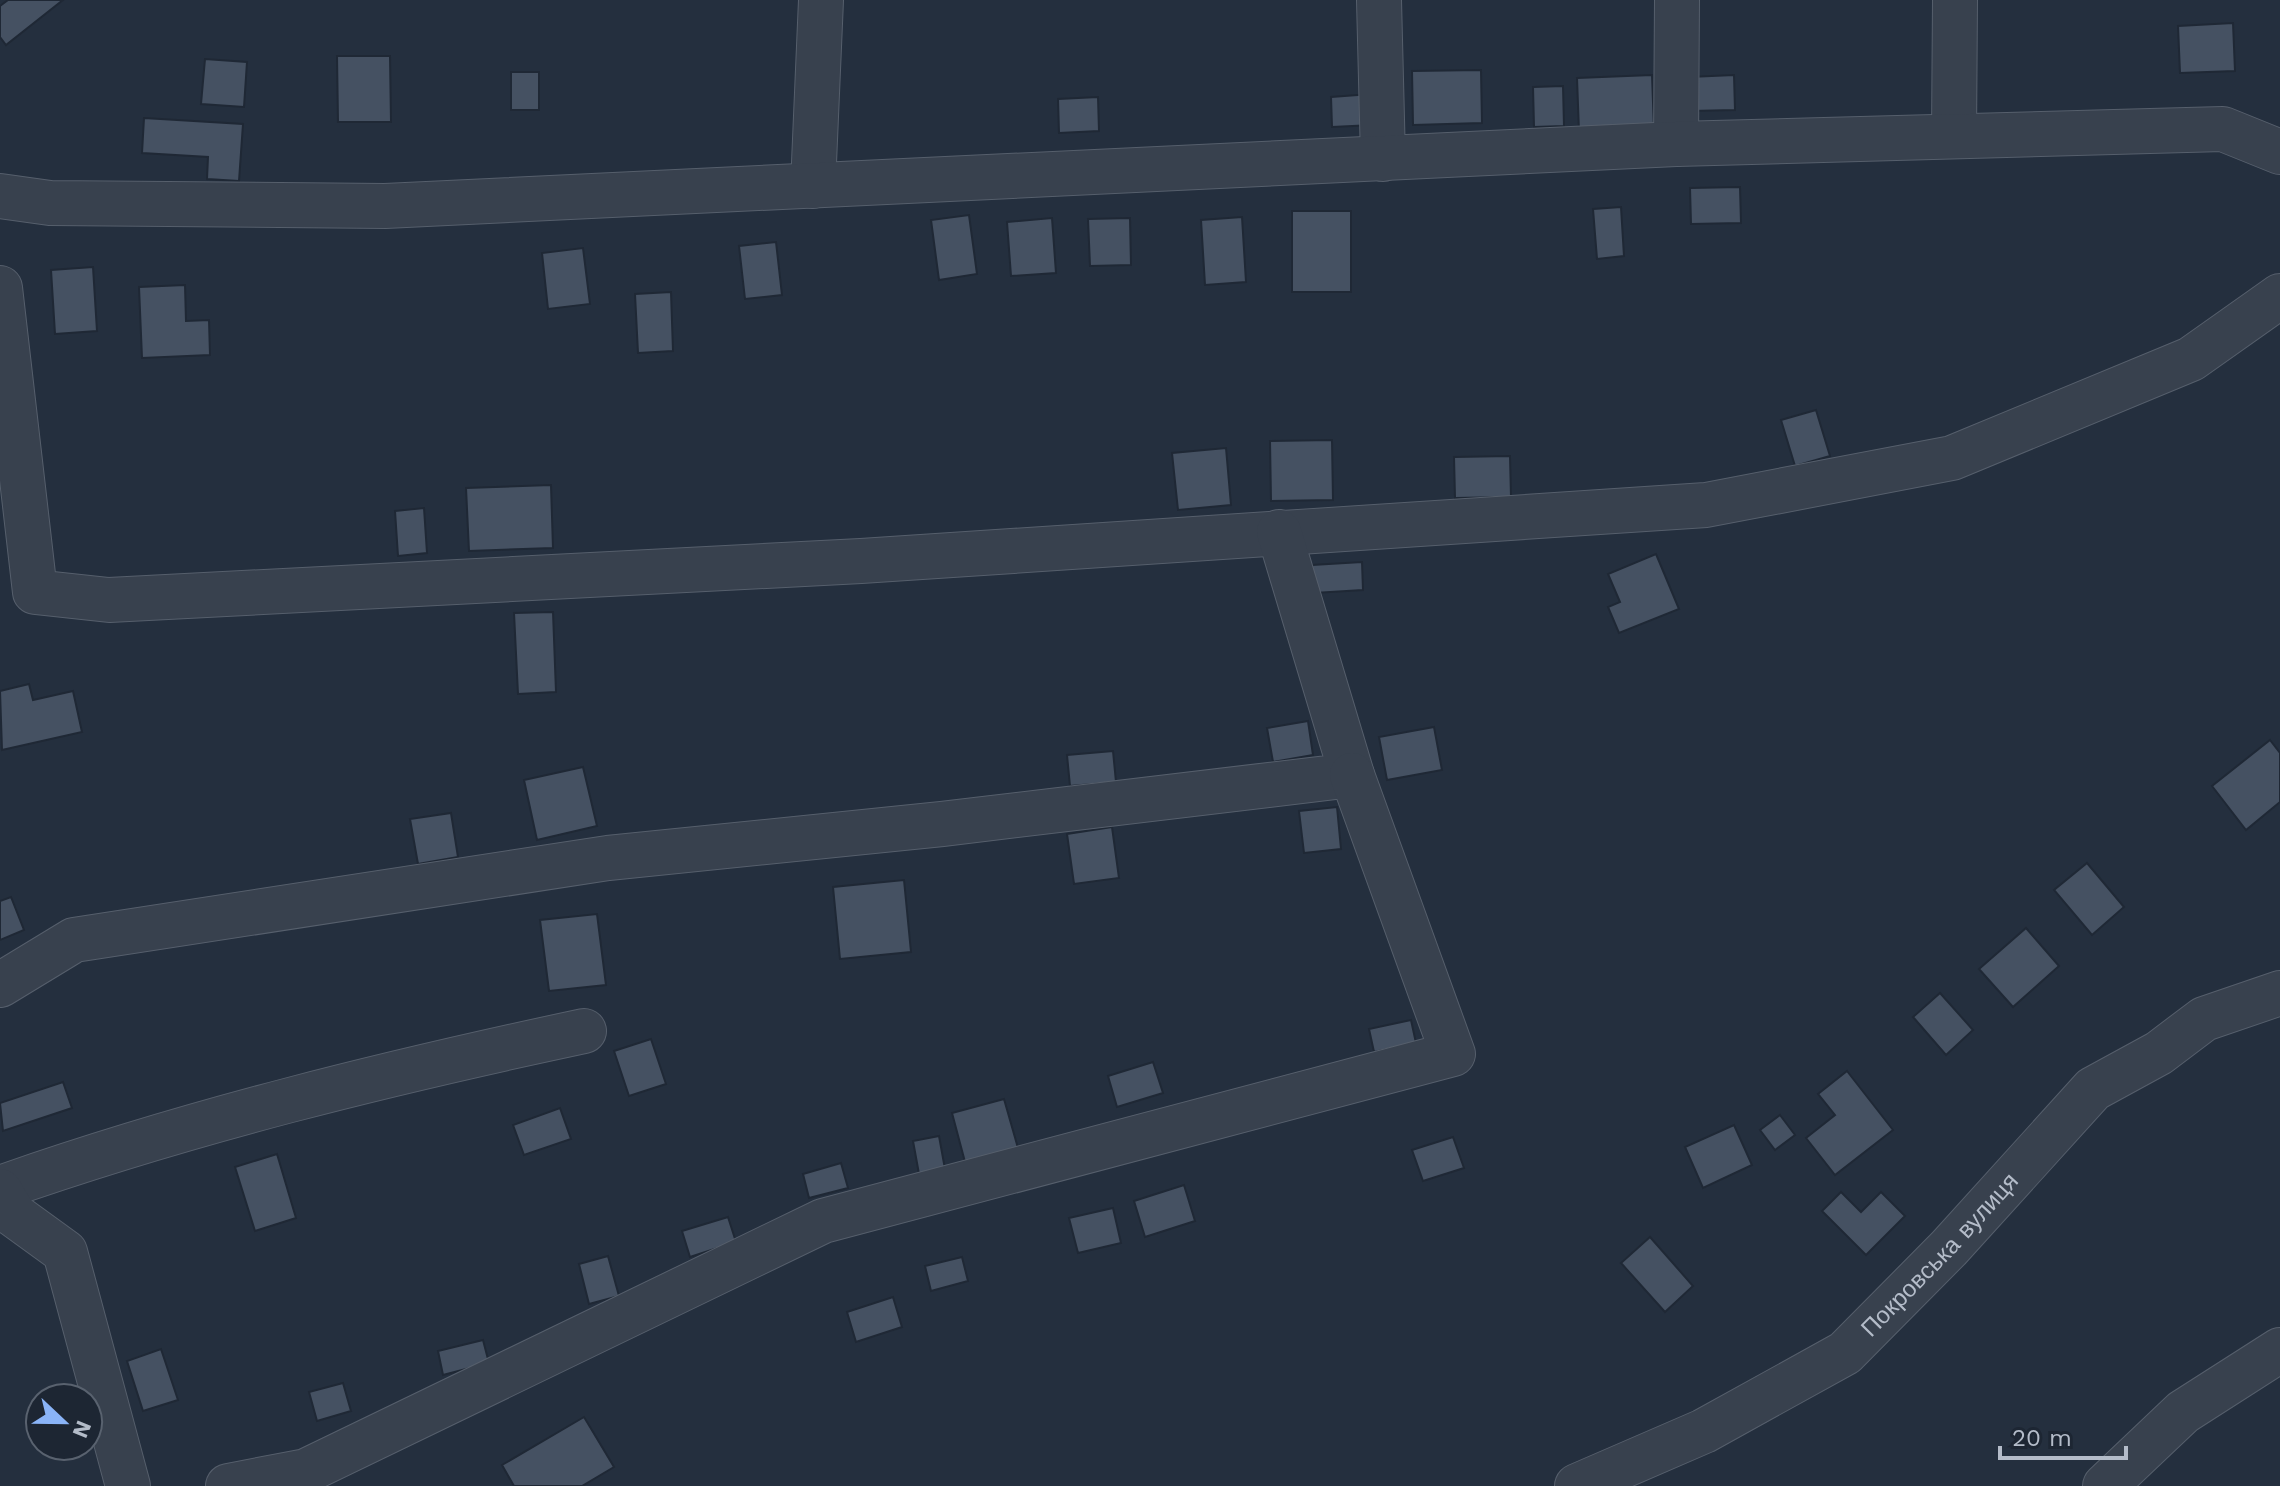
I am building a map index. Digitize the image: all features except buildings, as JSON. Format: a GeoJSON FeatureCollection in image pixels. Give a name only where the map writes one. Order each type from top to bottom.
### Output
{"type":"FeatureCollection","features":[{"type":"Feature","properties":{"kind":"street"},"geometry":{"type":"LineString","coordinates":[[813,186],[821,0]]}},
{"type":"Feature","properties":{"kind":"street"},"geometry":{"type":"LineString","coordinates":[[1379,0],[1383,159]]}},
{"type":"Feature","properties":{"kind":"street"},"geometry":{"type":"LineString","coordinates":[[1676,144],[1677,0]]}},
{"type":"Feature","properties":{"kind":"street"},"geometry":{"type":"LineString","coordinates":[[1954,136],[1955,0]]}},
{"type":"Feature","properties":{"kind":"street"},"geometry":{"type":"LineString","coordinates":[[0,196],[50,203],[385,206],[1676,144],[2223,129],[2280,152]]}},
{"type":"Feature","properties":{"kind":"street"},"geometry":{"type":"LineString","coordinates":[[0,288],[35,592],[109,600],[861,561],[1706,505],[1952,458],[2191,359],[2280,296]]}},
{"type":"Feature","properties":{"kind":"street"},"geometry":{"type":"LineString","coordinates":[[228,1486],[306,1471],[823,1221],[1453,1054],[1352,775],[1279,532]]}},
{"type":"Feature","properties":{"kind":"street"},"geometry":{"type":"LineString","coordinates":[[0,985],[74,940],[608,858],[942,824],[1352,775]]}},
{"type":"Feature","properties":{"kind":"street","name":"Покровська вулиця"},"geometry":{"type":"LineString","coordinates":[[1577,1486],[1704,1431],[1845,1353],[1949,1248],[2093,1089],[2159,1053],[2204,1019],[2280,993]]}},
{"type":"Feature","properties":{"kind":"street"},"geometry":{"type":"LineString","coordinates":[[128,1486],[65,1252],[3,1202],[86,1157],[281,1101],[424,1065],[584,1031]]}},
{"type":"Feature","properties":{"kind":"street"},"geometry":{"type":"LineString","coordinates":[[2105,1486],[2183,1412],[2280,1350]]}}]}
